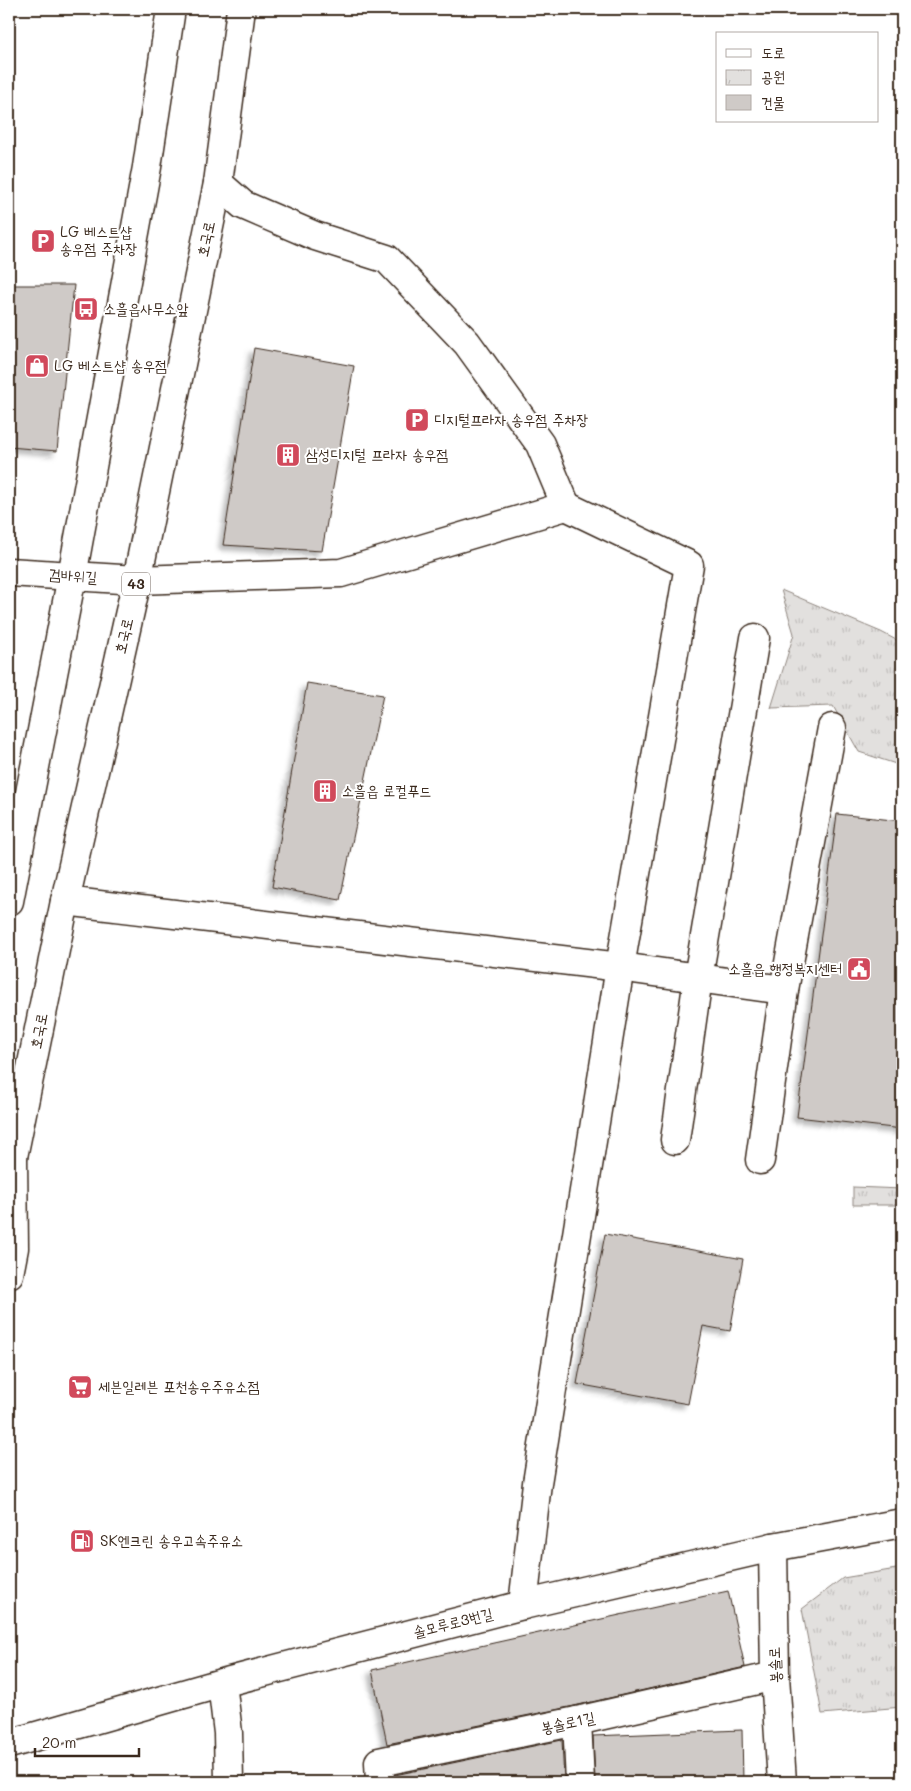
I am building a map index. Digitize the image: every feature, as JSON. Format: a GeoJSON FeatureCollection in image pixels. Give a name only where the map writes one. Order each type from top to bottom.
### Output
{"type":"FeatureCollection","features":[{"type":"Feature","properties":{"kind":"street"},"geometry":{"type":"LineString","coordinates":[[9,900],[72,576],[147,167],[171,9]]}},
{"type":"Feature","properties":{"kind":"street","name":"호국로"},"geometry":{"type":"LineString","coordinates":[[9,1274],[14,1248],[11,1164],[65,901],[137,580],[218,183],[241,9]]}},
{"type":"Feature","properties":{"kind":"street"},"geometry":{"type":"LineString","coordinates":[[218,183],[243,205],[315,236],[387,259],[472,350],[540,444],[566,506],[689,565],[620,967],[537,1483],[524,1605]]}},
{"type":"Feature","properties":{"kind":"street","name":"검바위길"},"geometry":{"type":"LineString","coordinates":[[9,572],[137,580],[341,573],[566,506]]}},
{"type":"Feature","properties":{"kind":"street"},"geometry":{"type":"LineString","coordinates":[[675,1140],[698,978],[755,638]]}},
{"type":"Feature","properties":{"kind":"street"},"geometry":{"type":"LineString","coordinates":[[760,1160],[784,990],[832,728]]}},
{"type":"Feature","properties":{"kind":"street"},"geometry":{"type":"LineString","coordinates":[[65,901],[620,967],[784,990]]}},
{"type":"Feature","properties":{"kind":"street","name":"솔모루로3번길"},"geometry":{"type":"LineString","coordinates":[[9,1744],[222,1683],[524,1605],[773,1547],[902,1523]]}},
{"type":"Feature","properties":{"kind":"street","name":"봉솔로"},"geometry":{"type":"LineString","coordinates":[[773,1547],[775,1676],[782,1782]]}},
{"type":"Feature","properties":{"kind":"street","name":"봉솔로1길"},"geometry":{"type":"LineString","coordinates":[[380,1782],[379,1762],[578,1721],[775,1676]]}},
{"type":"Feature","properties":{"kind":"street"},"geometry":{"type":"LineString","coordinates":[[222,1683],[228,1732],[229,1782]]}},
{"type":"Feature","properties":{"kind":"street"},"geometry":{"type":"LineString","coordinates":[[578,1721],[580,1782]]}},
{"type":"Feature","properties":{"kind":"green space"},"geometry":{"type":"Polygon","coordinates":[[[781,590],[881,632],[902,643],[902,766],[859,752],[833,706],[771,708],[794,634],[781,590]]]}},
{"type":"Feature","properties":{"kind":"green space"},"geometry":{"type":"Polygon","coordinates":[[[853,1187],[902,1189],[902,1205],[853,1205],[853,1187]]]}},
{"type":"Feature","properties":{"kind":"green space"},"geometry":{"type":"Polygon","coordinates":[[[902,1568],[902,1707],[822,1714],[802,1609],[843,1578],[902,1568]]]}},
{"type":"Feature","properties":{"kind":"building","name":"LG 베스트샵 송우점"},"geometry":{"type":"Polygon","coordinates":[[[9,285],[74,285],[57,451],[9,447],[9,285]]]}},
{"type":"Feature","properties":{"kind":"building","name":"삼성디지털 프라자 송우점"},"geometry":{"type":"Polygon","coordinates":[[[254,348],[354,366],[322,551],[223,545],[254,348]]]}},
{"type":"Feature","properties":{"kind":"building","name":"소흘읍 로컬푸드"},"geometry":{"type":"Polygon","coordinates":[[[307,683],[383,695],[340,900],[272,887],[307,683]]]}},
{"type":"Feature","properties":{"kind":"building","name":"소흘읍 행정복지센터"},"geometry":{"type":"Polygon","coordinates":[[[837,814],[902,821],[902,1129],[797,1117],[837,814]]]}},
{"type":"Feature","properties":{"kind":"building"},"geometry":{"type":"Polygon","coordinates":[[[605,1234],[743,1259],[730,1331],[703,1326],[688,1404],[577,1384],[605,1234]]]}},
{"type":"Feature","properties":{"kind":"building"},"geometry":{"type":"Polygon","coordinates":[[[728,1591],[745,1667],[574,1706],[387,1744],[372,1670],[728,1591]]]}},
{"type":"Feature","properties":{"kind":"building"},"geometry":{"type":"Polygon","coordinates":[[[742,1730],[743,1782],[595,1782],[593,1736],[742,1730]]]}},
{"type":"Feature","properties":{"kind":"building"},"geometry":{"type":"Polygon","coordinates":[[[562,1740],[564,1782],[396,1782],[395,1775],[562,1740]]]}},
{"type":"Feature","properties":{"kind":"place","name":"LG 베스트샵 송우점 주차장"},"geometry":{"type":"Point","coordinates":[43,241]}},
{"type":"Feature","properties":{"kind":"place","name":"소흘읍사무소앞"},"geometry":{"type":"Point","coordinates":[86,309]}},
{"type":"Feature","properties":{"kind":"place","name":"LG 베스트샵 송우점"},"geometry":{"type":"Point","coordinates":[37,366]}},
{"type":"Feature","properties":{"kind":"place","name":"디지털프라자 송우점 주차장"},"geometry":{"type":"Point","coordinates":[417,420]}},
{"type":"Feature","properties":{"kind":"place","name":"삼성디지털 프라자 송우점"},"geometry":{"type":"Point","coordinates":[288,455]}},
{"type":"Feature","properties":{"kind":"place","name":"소흘읍 로컬푸드"},"geometry":{"type":"Point","coordinates":[325,791]}},
{"type":"Feature","properties":{"kind":"place","name":"소흘읍 행정복지센터"},"geometry":{"type":"Point","coordinates":[859,969]}},
{"type":"Feature","properties":{"kind":"place","name":"세븐일레븐 포천송우주유소점"},"geometry":{"type":"Point","coordinates":[80,1387]}},
{"type":"Feature","properties":{"kind":"place","name":"SK엔크린 송우고속주유소"},"geometry":{"type":"Point","coordinates":[82,1541]}}]}
